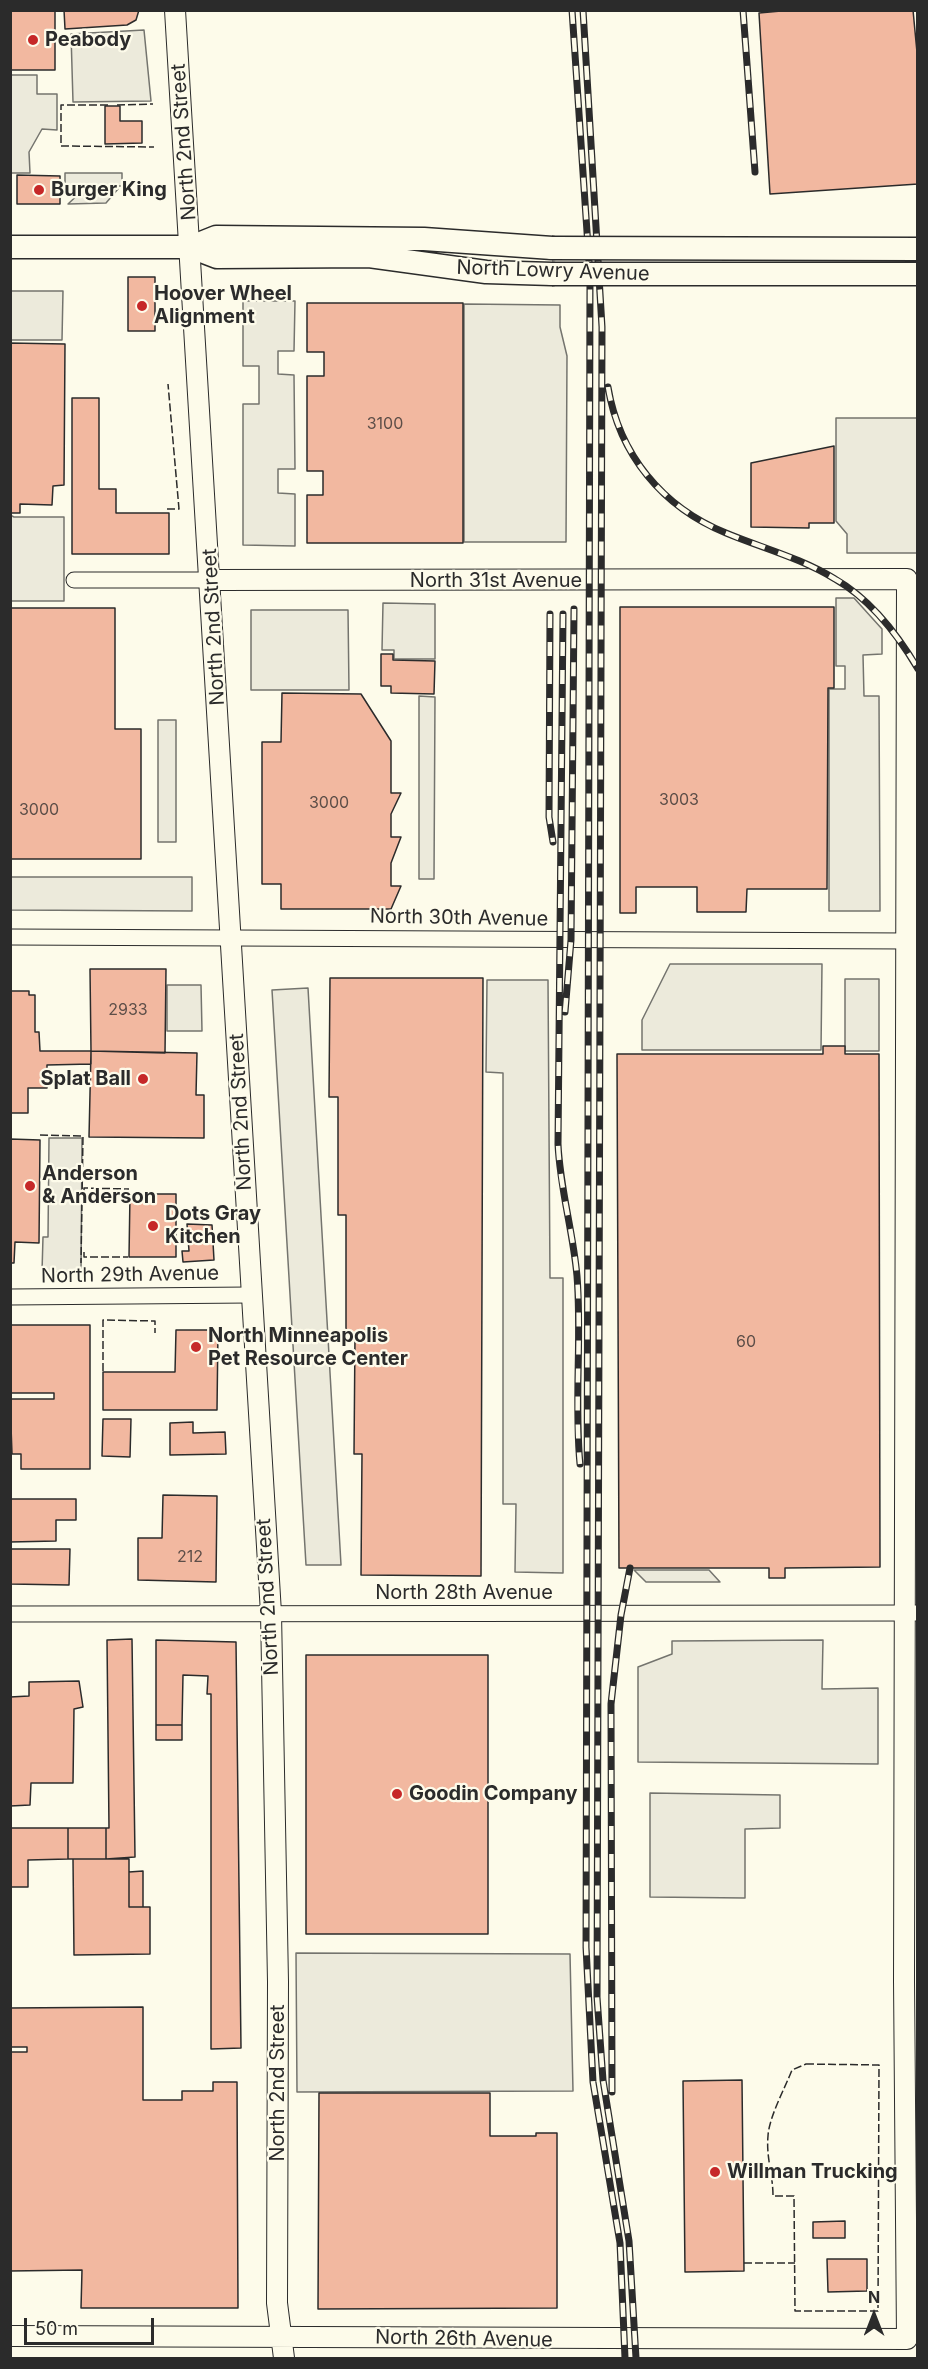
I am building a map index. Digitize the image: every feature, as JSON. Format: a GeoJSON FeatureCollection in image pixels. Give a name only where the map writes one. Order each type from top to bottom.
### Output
{"type":"FeatureCollection","features":[{"type":"Feature","properties":{"kind":"main road","name":"North Lowry Avenue"},"geometry":{"type":"LineString","coordinates":[[191,247],[216,237],[424,239],[552,249],[918,249]]}},
{"type":"Feature","properties":{"kind":"main road","name":"North Lowry Avenue"},"geometry":{"type":"LineString","coordinates":[[10,247],[191,247],[217,257],[369,256],[486,272],[552,274],[918,274]]}},
{"type":"Feature","properties":{"kind":"street","name":"North 2nd Street"},"geometry":{"type":"LineString","coordinates":[[176,10],[233,937],[250,1295],[271,1614],[278,1982],[277,2303],[284,2358]]}},
{"type":"Feature","properties":{"kind":"street","name":"North 31st Avenue"},"geometry":{"type":"LineString","coordinates":[[74,580],[912,579]]}},
{"type":"Feature","properties":{"kind":"street"},"geometry":{"type":"LineString","coordinates":[[912,579],[908,941],[912,2339]]}},
{"type":"Feature","properties":{"kind":"street","name":"North 30th Avenue"},"geometry":{"type":"LineString","coordinates":[[10,937],[908,941]]}},
{"type":"Feature","properties":{"kind":"street","name":"North 29th Avenue"},"geometry":{"type":"LineString","coordinates":[[10,1297],[250,1295]]}},
{"type":"Feature","properties":{"kind":"street","name":"North 28th Avenue"},"geometry":{"type":"LineString","coordinates":[[10,1614],[911,1613]]}},
{"type":"Feature","properties":{"kind":"street","name":"North 26th Avenue"},"geometry":{"type":"LineString","coordinates":[[10,2336],[614,2340],[912,2339]]}},
{"type":"Feature","properties":{"kind":"shaded area"},"geometry":{"type":"Polygon","coordinates":[[[144,30],[151,101],[73,102],[71,34],[144,30]]]}},
{"type":"Feature","properties":{"kind":"shaded area"},"geometry":{"type":"Polygon","coordinates":[[[10,75],[37,75],[37,94],[57,94],[57,130],[42,129],[29,152],[30,173],[11,173],[10,75]]]}},
{"type":"Feature","properties":{"kind":"shaded area"},"geometry":{"type":"Polygon","coordinates":[[[65,173],[122,173],[122,186],[65,186],[65,173]]]}},
{"type":"Feature","properties":{"kind":"shaded area"},"geometry":{"type":"Polygon","coordinates":[[[84,189],[118,189],[106,203],[68,204],[84,189]]]}},
{"type":"Feature","properties":{"kind":"shaded area"},"geometry":{"type":"Polygon","coordinates":[[[11,291],[63,291],[62,340],[11,340],[11,291]]]}},
{"type":"Feature","properties":{"kind":"shaded area"},"geometry":{"type":"Polygon","coordinates":[[[243,301],[295,301],[294,351],[278,351],[278,374],[294,375],[295,469],[278,469],[278,493],[295,494],[295,546],[243,545],[243,404],[259,404],[259,366],[243,366],[243,301]]]}},
{"type":"Feature","properties":{"kind":"shaded area"},"geometry":{"type":"Polygon","coordinates":[[[464,304],[560,305],[560,327],[567,356],[566,542],[464,542],[464,304]]]}},
{"type":"Feature","properties":{"kind":"shaded area"},"geometry":{"type":"Polygon","coordinates":[[[836,418],[917,418],[917,553],[847,553],[847,534],[836,521],[836,418]]]}},
{"type":"Feature","properties":{"kind":"shaded area"},"geometry":{"type":"Polygon","coordinates":[[[10,515],[14,517],[64,517],[64,601],[11,601],[10,515]]]}},
{"type":"Feature","properties":{"kind":"shaded area"},"geometry":{"type":"Polygon","coordinates":[[[836,598],[854,598],[882,629],[882,654],[863,655],[864,696],[879,696],[880,911],[829,911],[829,689],[845,689],[845,666],[836,666],[836,598]]]}},
{"type":"Feature","properties":{"kind":"shaded area"},"geometry":{"type":"Polygon","coordinates":[[[383,603],[435,604],[435,659],[394,659],[394,650],[382,650],[383,603]]]}},
{"type":"Feature","properties":{"kind":"shaded area"},"geometry":{"type":"Polygon","coordinates":[[[251,610],[348,610],[349,690],[251,690],[251,610]]]}},
{"type":"Feature","properties":{"kind":"shaded area"},"geometry":{"type":"Polygon","coordinates":[[[419,696],[435,697],[434,879],[419,879],[419,696]]]}},
{"type":"Feature","properties":{"kind":"shaded area"},"geometry":{"type":"Polygon","coordinates":[[[158,720],[176,720],[176,842],[158,842],[158,720]]]}},
{"type":"Feature","properties":{"kind":"shaded area"},"geometry":{"type":"Polygon","coordinates":[[[11,877],[192,877],[192,911],[11,910],[11,877]]]}},
{"type":"Feature","properties":{"kind":"shaded area"},"geometry":{"type":"Polygon","coordinates":[[[670,964],[822,964],[821,1050],[642,1050],[642,1020],[670,964]]]}},
{"type":"Feature","properties":{"kind":"shaded area"},"geometry":{"type":"Polygon","coordinates":[[[845,979],[879,979],[879,1051],[845,1051],[845,979]]]}},
{"type":"Feature","properties":{"kind":"shaded area"},"geometry":{"type":"Polygon","coordinates":[[[487,980],[548,980],[550,1278],[563,1278],[563,1573],[515,1572],[516,1504],[503,1504],[503,1073],[486,1072],[487,980]]]}},
{"type":"Feature","properties":{"kind":"shaded area"},"geometry":{"type":"Polygon","coordinates":[[[167,985],[201,985],[202,1031],[167,1031],[167,985]]]}},
{"type":"Feature","properties":{"kind":"shaded area"},"geometry":{"type":"Polygon","coordinates":[[[308,988],[341,1565],[306,1565],[272,990],[308,988]]]}},
{"type":"Feature","properties":{"kind":"shaded area"},"geometry":{"type":"Polygon","coordinates":[[[49,1138],[82,1138],[81,1273],[42,1272],[43,1237],[48,1237],[49,1138]]]}},
{"type":"Feature","properties":{"kind":"shaded area"},"geometry":{"type":"Polygon","coordinates":[[[634,1570],[709,1570],[720,1582],[646,1582],[634,1570]]]}},
{"type":"Feature","properties":{"kind":"shaded area"},"geometry":{"type":"Polygon","coordinates":[[[823,1640],[822,1689],[878,1688],[878,1764],[638,1762],[638,1667],[672,1654],[672,1641],[823,1640]]]}},
{"type":"Feature","properties":{"kind":"shaded area"},"geometry":{"type":"Polygon","coordinates":[[[650,1793],[780,1795],[780,1828],[745,1829],[745,1898],[650,1897],[650,1793]]]}},
{"type":"Feature","properties":{"kind":"shaded area"},"geometry":{"type":"Polygon","coordinates":[[[296,1953],[570,1954],[573,2091],[297,2092],[296,1953]]]}},
{"type":"Feature","properties":{"kind":"building","name":"Peabody"},"geometry":{"type":"Polygon","coordinates":[[[10,10],[55,10],[55,70],[10,70],[10,10]]]}},
{"type":"Feature","properties":{"kind":"building"},"geometry":{"type":"Polygon","coordinates":[[[64,10],[139,10],[136,20],[127,25],[65,29],[64,10]]]}},
{"type":"Feature","properties":{"kind":"building"},"geometry":{"type":"Polygon","coordinates":[[[792,10],[913,10],[918,63],[918,184],[770,194],[759,13],[792,10]]]}},
{"type":"Feature","properties":{"kind":"building"},"geometry":{"type":"Polygon","coordinates":[[[105,106],[120,106],[120,121],[142,121],[142,143],[105,144],[105,106]]]}},
{"type":"Feature","properties":{"kind":"building","name":"Burger King"},"geometry":{"type":"Polygon","coordinates":[[[17,175],[60,176],[60,204],[17,204],[17,175]]]}},
{"type":"Feature","properties":{"kind":"building","name":"Hoover Wheel Alignment"},"geometry":{"type":"Polygon","coordinates":[[[128,277],[155,277],[155,331],[128,331],[128,277]]]}},
{"type":"Feature","properties":{"kind":"building"},"geometry":{"type":"Polygon","coordinates":[[[307,303],[463,303],[463,543],[307,543],[307,495],[323,495],[323,471],[307,471],[307,376],[324,376],[324,352],[307,352],[307,303]]]}},
{"type":"Feature","properties":{"kind":"building"},"geometry":{"type":"Polygon","coordinates":[[[10,343],[65,344],[64,485],[53,486],[52,505],[20,504],[20,513],[10,513],[10,343]]]}},
{"type":"Feature","properties":{"kind":"building"},"geometry":{"type":"Polygon","coordinates":[[[72,398],[99,398],[99,489],[116,489],[116,513],[169,513],[169,554],[72,554],[72,398]]]}},
{"type":"Feature","properties":{"kind":"building"},"geometry":{"type":"Polygon","coordinates":[[[834,446],[834,523],[809,523],[809,528],[751,527],[751,463],[834,446]]]}},
{"type":"Feature","properties":{"kind":"building"},"geometry":{"type":"Polygon","coordinates":[[[620,607],[834,607],[834,688],[828,688],[827,889],[747,889],[746,912],[697,912],[697,887],[636,887],[636,913],[620,913],[620,607]]]}},
{"type":"Feature","properties":{"kind":"building"},"geometry":{"type":"Polygon","coordinates":[[[10,608],[115,608],[115,729],[141,729],[141,859],[10,859],[10,608]]]}},
{"type":"Feature","properties":{"kind":"building"},"geometry":{"type":"Polygon","coordinates":[[[381,654],[393,654],[393,660],[435,661],[434,694],[391,693],[391,686],[381,686],[381,654]]]}},
{"type":"Feature","properties":{"kind":"building"},"geometry":{"type":"Polygon","coordinates":[[[282,693],[361,694],[391,741],[391,793],[401,793],[391,814],[391,837],[401,837],[391,863],[391,886],[401,886],[391,909],[281,909],[281,884],[262,884],[262,742],[281,742],[282,693]]]}},
{"type":"Feature","properties":{"kind":"building"},"geometry":{"type":"Polygon","coordinates":[[[90,969],[166,969],[165,1053],[91,1051],[90,969]]]}},
{"type":"Feature","properties":{"kind":"building"},"geometry":{"type":"Polygon","coordinates":[[[330,978],[483,978],[481,1576],[361,1575],[362,1454],[354,1454],[355,1335],[346,1335],[346,1215],[338,1215],[338,1097],[329,1097],[330,978]]]}},
{"type":"Feature","properties":{"kind":"building"},"geometry":{"type":"Polygon","coordinates":[[[10,991],[29,991],[29,995],[35,995],[35,1032],[39,1032],[40,1051],[91,1051],[91,1064],[47,1065],[47,1088],[28,1088],[28,1113],[10,1113],[10,991]]]}},
{"type":"Feature","properties":{"kind":"building"},"geometry":{"type":"Polygon","coordinates":[[[823,1046],[845,1046],[845,1054],[879,1054],[880,1567],[785,1568],[785,1578],[769,1578],[769,1568],[619,1568],[617,1054],[823,1054],[823,1046]]]}},
{"type":"Feature","properties":{"kind":"building","name":"Splat Ball"},"geometry":{"type":"Polygon","coordinates":[[[91,1051],[197,1053],[196,1095],[204,1095],[204,1138],[89,1137],[91,1051]]]}},
{"type":"Feature","properties":{"kind":"building"},"geometry":{"type":"Polygon","coordinates":[[[10,1139],[40,1140],[39,1243],[15,1242],[14,1263],[10,1263],[10,1139]]]}},
{"type":"Feature","properties":{"kind":"building","name":"Dots Gray Kitchen"},"geometry":{"type":"Polygon","coordinates":[[[130,1194],[176,1194],[176,1257],[129,1257],[130,1194]]]}},
{"type":"Feature","properties":{"kind":"building"},"geometry":{"type":"Polygon","coordinates":[[[187,1224],[212,1225],[214,1260],[183,1262],[182,1251],[189,1251],[187,1224]]]}},
{"type":"Feature","properties":{"kind":"building"},"geometry":{"type":"Polygon","coordinates":[[[10,1325],[90,1325],[90,1469],[21,1469],[21,1454],[12,1454],[10,1399],[54,1399],[54,1393],[10,1393],[10,1325]]]}},
{"type":"Feature","properties":{"kind":"building"},"geometry":{"type":"Polygon","coordinates":[[[176,1330],[218,1330],[217,1410],[103,1410],[103,1372],[175,1372],[176,1330]]]}},
{"type":"Feature","properties":{"kind":"building"},"geometry":{"type":"Polygon","coordinates":[[[103,1419],[131,1419],[130,1457],[102,1456],[103,1419]]]}},
{"type":"Feature","properties":{"kind":"building"},"geometry":{"type":"Polygon","coordinates":[[[193,1422],[193,1433],[225,1432],[226,1454],[170,1455],[170,1423],[193,1422]]]}},
{"type":"Feature","properties":{"kind":"building"},"geometry":{"type":"Polygon","coordinates":[[[163,1495],[217,1496],[216,1582],[138,1580],[138,1538],[162,1538],[163,1495]]]}},
{"type":"Feature","properties":{"kind":"building"},"geometry":{"type":"Polygon","coordinates":[[[10,1499],[76,1499],[76,1520],[56,1520],[56,1541],[10,1542],[10,1499]]]}},
{"type":"Feature","properties":{"kind":"building"},"geometry":{"type":"Polygon","coordinates":[[[10,1549],[70,1549],[69,1585],[10,1584],[10,1549]]]}},
{"type":"Feature","properties":{"kind":"building"},"geometry":{"type":"Polygon","coordinates":[[[132,1639],[135,1857],[106,1859],[106,1828],[109,1828],[107,1640],[132,1639]]]}},
{"type":"Feature","properties":{"kind":"building"},"geometry":{"type":"Polygon","coordinates":[[[156,1640],[236,1642],[241,2048],[211,2049],[211,1694],[207,1694],[208,1676],[183,1675],[182,1725],[156,1725],[156,1640]]]}},
{"type":"Feature","properties":{"kind":"building","name":"Goodin Company"},"geometry":{"type":"Polygon","coordinates":[[[306,1655],[488,1655],[488,1934],[306,1934],[306,1655]]]}},
{"type":"Feature","properties":{"kind":"building"},"geometry":{"type":"Polygon","coordinates":[[[79,1681],[83,1707],[74,1709],[73,1783],[31,1783],[30,1805],[10,1806],[10,1697],[29,1696],[29,1682],[79,1681]]]}},
{"type":"Feature","properties":{"kind":"building"},"geometry":{"type":"Polygon","coordinates":[[[156,1725],[182,1725],[182,1740],[156,1740],[156,1725]]]}},
{"type":"Feature","properties":{"kind":"building"},"geometry":{"type":"Polygon","coordinates":[[[10,1828],[68,1828],[68,1859],[28,1860],[28,1887],[10,1887],[10,1828]]]}},
{"type":"Feature","properties":{"kind":"building"},"geometry":{"type":"Polygon","coordinates":[[[68,1828],[106,1828],[106,1859],[68,1859],[68,1828]]]}},
{"type":"Feature","properties":{"kind":"building"},"geometry":{"type":"Polygon","coordinates":[[[73,1859],[129,1859],[129,1907],[150,1907],[150,1954],[74,1955],[73,1859]]]}},
{"type":"Feature","properties":{"kind":"building"},"geometry":{"type":"Polygon","coordinates":[[[143,1871],[143,1907],[129,1907],[129,1872],[143,1871]]]}},
{"type":"Feature","properties":{"kind":"building"},"geometry":{"type":"Polygon","coordinates":[[[143,2007],[143,2100],[182,2100],[182,2091],[213,2091],[213,2082],[237,2082],[238,2308],[81,2308],[82,2270],[10,2271],[10,2052],[27,2052],[27,2047],[10,2047],[10,2008],[143,2007]]]}},
{"type":"Feature","properties":{"kind":"building"},"geometry":{"type":"Polygon","coordinates":[[[742,2080],[744,2271],[685,2272],[683,2081],[742,2080]]]}},
{"type":"Feature","properties":{"kind":"building"},"geometry":{"type":"Polygon","coordinates":[[[319,2093],[490,2093],[490,2136],[536,2136],[536,2133],[557,2133],[557,2308],[318,2309],[319,2093]]]}},
{"type":"Feature","properties":{"kind":"building"},"geometry":{"type":"Polygon","coordinates":[[[845,2221],[845,2238],[813,2238],[813,2222],[845,2221]]]}},
{"type":"Feature","properties":{"kind":"building"},"geometry":{"type":"Polygon","coordinates":[[[827,2259],[867,2259],[867,2291],[828,2292],[827,2259]]]}},
{"type":"Feature","properties":{"kind":"railway"},"geometry":{"type":"LineString","coordinates":[[572,10],[590,276],[586,1947],[593,2082],[620,2243],[625,2358]]}},
{"type":"Feature","properties":{"kind":"railway"},"geometry":{"type":"LineString","coordinates":[[583,10],[602,327],[597,1997],[603,2080],[629,2241],[636,2358]]}},
{"type":"Feature","properties":{"kind":"railway"},"geometry":{"type":"LineString","coordinates":[[743,10],[755,172]]}},
{"type":"Feature","properties":{"kind":"railway"},"geometry":{"type":"LineString","coordinates":[[608,387],[622,434],[633,456],[663,493],[682,509],[703,522],[809,565],[848,587],[882,619],[902,643],[918,669]]}},
{"type":"Feature","properties":{"kind":"railway"},"geometry":{"type":"LineString","coordinates":[[565,1012],[571,940],[574,609]]}},
{"type":"Feature","properties":{"kind":"railway"},"geometry":{"type":"LineString","coordinates":[[550,614],[549,817],[553,842]]}},
{"type":"Feature","properties":{"kind":"railway"},"geometry":{"type":"LineString","coordinates":[[563,614],[558,1144],[577,1276],[580,1464]]}},
{"type":"Feature","properties":{"kind":"railway"},"geometry":{"type":"LineString","coordinates":[[612,2092],[611,1704],[621,1615],[630,1568]]}},
{"type":"Feature","properties":{"kind":"fence"},"geometry":{"type":"LineString","coordinates":[[117,105],[153,104]]}},
{"type":"Feature","properties":{"kind":"fence"},"geometry":{"type":"LineString","coordinates":[[108,105],[61,105],[61,146],[154,147]]}},
{"type":"Feature","properties":{"kind":"fence"},"geometry":{"type":"LineString","coordinates":[[167,509],[179,509],[168,384]]}},
{"type":"Feature","properties":{"kind":"fence"},"geometry":{"type":"LineString","coordinates":[[40,1135],[83,1136],[81,1263]]}},
{"type":"Feature","properties":{"kind":"fence"},"geometry":{"type":"LineString","coordinates":[[84,1192],[84,1188],[129,1189]]}},
{"type":"Feature","properties":{"kind":"fence"},"geometry":{"type":"LineString","coordinates":[[84,1252],[84,1257],[128,1257]]}},
{"type":"Feature","properties":{"kind":"fence"},"geometry":{"type":"LineString","coordinates":[[103,1371],[103,1320],[155,1321],[155,1333]]}},
{"type":"Feature","properties":{"kind":"fence"},"geometry":{"type":"LineString","coordinates":[[806,2064],[879,2065],[878,2311],[795,2311],[794,2196],[773,2196],[768,2144],[771,2120],[792,2070],[806,2064]]}},
{"type":"Feature","properties":{"kind":"fence"},"geometry":{"type":"LineString","coordinates":[[744,2263],[795,2263]]}},
{"type":"Feature","properties":{"kind":"place","name":"Peabody"},"geometry":{"type":"Point","coordinates":[33,40]}},
{"type":"Feature","properties":{"kind":"place","name":"Burger King"},"geometry":{"type":"Point","coordinates":[39,190]}},
{"type":"Feature","properties":{"kind":"place","name":"Hoover Wheel Alignment"},"geometry":{"type":"Point","coordinates":[142,306]}},
{"type":"Feature","properties":{"kind":"place","name":"Splat Ball"},"geometry":{"type":"Point","coordinates":[143,1079]}},
{"type":"Feature","properties":{"kind":"place","name":"Anderson & Anderson"},"geometry":{"type":"Point","coordinates":[30,1186]}},
{"type":"Feature","properties":{"kind":"place","name":"Dots Gray Kitchen"},"geometry":{"type":"Point","coordinates":[153,1226]}},
{"type":"Feature","properties":{"kind":"place","name":"North Minneapolis Pet Resource Center"},"geometry":{"type":"Point","coordinates":[196,1347]}},
{"type":"Feature","properties":{"kind":"place","name":"Goodin Company"},"geometry":{"type":"Point","coordinates":[397,1794]}},
{"type":"Feature","properties":{"kind":"place","name":"Willman Trucking"},"geometry":{"type":"Point","coordinates":[715,2172]}}]}
